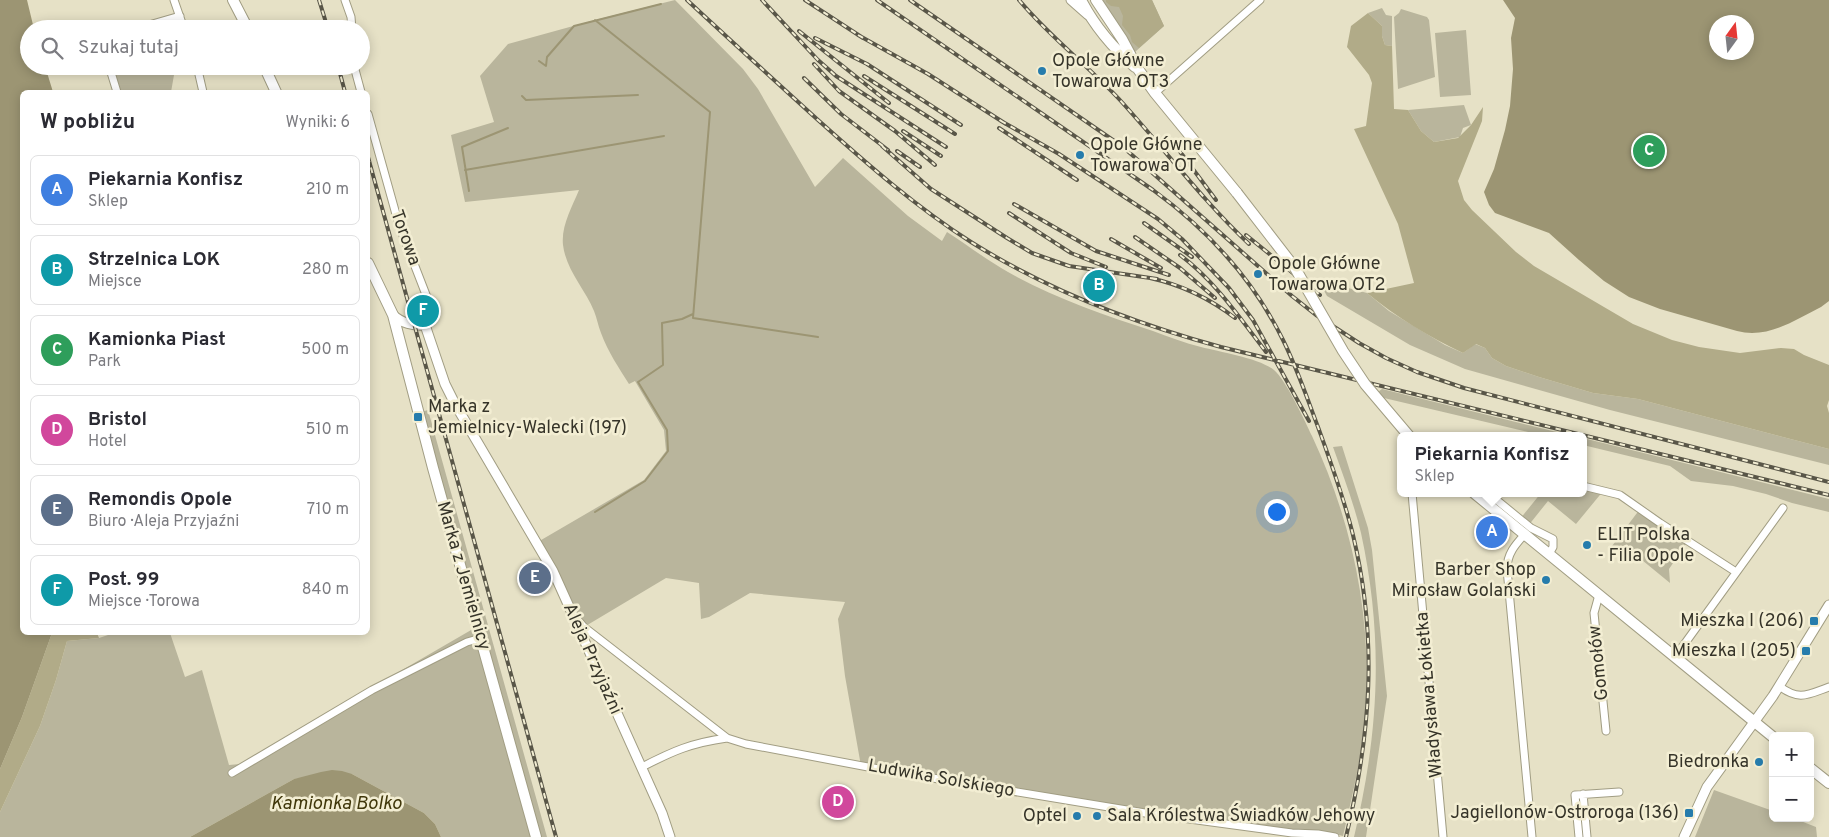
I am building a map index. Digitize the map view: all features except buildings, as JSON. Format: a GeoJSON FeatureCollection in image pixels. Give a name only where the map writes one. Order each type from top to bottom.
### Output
{"type":"FeatureCollection","features":[{"type":"Feature","properties":{"kind":"main road"},"geometry":{"type":"LineString","coordinates":[[233,0],[243,20]]}},
{"type":"Feature","properties":{"kind":"main road"},"geometry":{"type":"LineString","coordinates":[[1081,0],[1091,18],[1124,58],[1138,69]]}},
{"type":"Feature","properties":{"kind":"main road"},"geometry":{"type":"LineString","coordinates":[[1096,0],[1122,39],[1138,69],[1295,268],[1343,351],[1380,404],[1405,432]]}},
{"type":"Feature","properties":{"kind":"main road"},"geometry":{"type":"LineString","coordinates":[[268,75],[275,90]]}},
{"type":"Feature","properties":{"kind":"main road","name":"Marka z Jemielnicy"},"geometry":{"type":"LineString","coordinates":[[370,268],[393,315],[431,460],[536,837]]}},
{"type":"Feature","properties":{"kind":"main road"},"geometry":{"type":"LineString","coordinates":[[1479,497],[1769,734]]}},
{"type":"Feature","properties":{"kind":"main road"},"geometry":{"type":"LineString","coordinates":[[1814,771],[1829,783]]}},
{"type":"Feature","properties":{"kind":"street"},"geometry":{"type":"LineString","coordinates":[[174,0],[181,20]]}},
{"type":"Feature","properties":{"kind":"street"},"geometry":{"type":"LineString","coordinates":[[345,0],[351,20]]}},
{"type":"Feature","properties":{"kind":"street"},"geometry":{"type":"LineString","coordinates":[[1071,0],[1091,18]]}},
{"type":"Feature","properties":{"kind":"street"},"geometry":{"type":"LineString","coordinates":[[1155,92],[1260,0]]}},
{"type":"Feature","properties":{"kind":"street"},"geometry":{"type":"LineString","coordinates":[[166,20],[180,16]]}},
{"type":"Feature","properties":{"kind":"street"},"geometry":{"type":"LineString","coordinates":[[112,75],[116,90]]}},
{"type":"Feature","properties":{"kind":"street"},"geometry":{"type":"LineString","coordinates":[[199,75],[203,90]]}},
{"type":"Feature","properties":{"kind":"street"},"geometry":{"type":"LineString","coordinates":[[356,75],[360,90]]}},
{"type":"Feature","properties":{"kind":"street","name":"Torowa"},"geometry":{"type":"LineString","coordinates":[[370,121],[399,225],[430,304],[430,319],[425,326]]}},
{"type":"Feature","properties":{"kind":"street"},"geometry":{"type":"LineString","coordinates":[[393,315],[404,322],[425,326]]}},
{"type":"Feature","properties":{"kind":"street","name":"Aleja Przyjaźni"},"geometry":{"type":"LineString","coordinates":[[425,326],[445,384],[553,571],[662,813],[670,837]]}},
{"type":"Feature","properties":{"kind":"street"},"geometry":{"type":"LineString","coordinates":[[1587,487],[1620,495],[1736,572]]}},
{"type":"Feature","properties":{"kind":"street","name":"Władysława Łokietka"},"geometry":{"type":"LineString","coordinates":[[1412,497],[1443,837]]}},
{"type":"Feature","properties":{"kind":"street"},"geometry":{"type":"LineString","coordinates":[[1493,497],[1531,528],[1553,539],[1553,546],[1549,554]]}},
{"type":"Feature","properties":{"kind":"street"},"geometry":{"type":"LineString","coordinates":[[1675,657],[1783,508]]}},
{"type":"Feature","properties":{"kind":"street"},"geometry":{"type":"LineString","coordinates":[[1525,534],[1508,556],[1507,569],[1532,837]]}},
{"type":"Feature","properties":{"kind":"street","name":"Gomołów"},"geometry":{"type":"LineString","coordinates":[[1599,595],[1594,614],[1606,731]]}},
{"type":"Feature","properties":{"kind":"street"},"geometry":{"type":"LineString","coordinates":[[1684,837],[1707,787],[1755,722],[1829,605]]}},
{"type":"Feature","properties":{"kind":"street","name":"Ludwika Solskiego"},"geometry":{"type":"LineString","coordinates":[[570,609],[584,627],[727,738],[746,744],[884,770],[1062,800],[1292,833],[1334,837]]}},
{"type":"Feature","properties":{"kind":"street"},"geometry":{"type":"LineString","coordinates":[[232,773],[372,690],[441,654],[481,638]]}},
{"type":"Feature","properties":{"kind":"street"},"geometry":{"type":"LineString","coordinates":[[1779,686],[1790,694],[1801,696],[1829,687]]}},
{"type":"Feature","properties":{"kind":"street","name":"Ludwika Solskiego"},"geometry":{"type":"LineString","coordinates":[[642,768],[677,749],[710,740],[727,738]]}},
{"type":"Feature","properties":{"kind":"street"},"geometry":{"type":"LineString","coordinates":[[1579,837],[1575,794],[1619,792]]}},
{"type":"Feature","properties":{"kind":"street"},"geometry":{"type":"LineString","coordinates":[[1583,794],[1587,837]]}},
{"type":"Feature","properties":{"kind":"shaded area"},"geometry":{"type":"Polygon","coordinates":[[[675,0],[743,69],[758,89],[815,187],[843,158],[908,216],[942,241],[947,232],[1008,272],[1060,297],[1183,342],[1259,362],[1279,375],[1309,429],[1338,500],[1348,533],[1361,600],[1367,669],[1365,720],[1358,770],[1343,836],[1330,833],[1292,833],[861,766],[845,676],[838,619],[845,602],[750,593],[709,617],[701,619],[699,583],[666,578],[579,630],[536,543],[644,480],[666,451],[664,430],[635,381],[629,384],[614,360],[590,303],[568,263],[563,245],[564,231],[579,190],[465,202],[451,135],[494,122],[480,76],[508,44],[675,0]]]}},
{"type":"Feature","properties":{"kind":"shaded area"},"geometry":{"type":"Polygon","coordinates":[[[1101,0],[1152,0],[1164,26],[1135,52],[1101,0]]]}},
{"type":"Feature","properties":{"kind":"shaded area"},"geometry":{"type":"Polygon","coordinates":[[[1106,0],[1152,0],[1164,26],[1139,48],[1132,42],[1130,35],[1122,25],[1123,16],[1119,7],[1111,6],[1106,0]]]}},
{"type":"Feature","properties":{"kind":"shaded area"},"geometry":{"type":"Polygon","coordinates":[[[1382,8],[1386,15],[1392,16],[1392,46],[1385,45],[1382,36],[1382,26],[1368,13],[1382,8]]]}},
{"type":"Feature","properties":{"kind":"shaded area"},"geometry":{"type":"Polygon","coordinates":[[[1401,9],[1427,17],[1429,20],[1435,77],[1398,89],[1394,17],[1401,9]]]}},
{"type":"Feature","properties":{"kind":"shaded area"},"geometry":{"type":"Polygon","coordinates":[[[1368,13],[1382,26],[1382,36],[1385,45],[1392,46],[1394,109],[1408,110],[1421,131],[1434,142],[1458,138],[1471,125],[1483,107],[1482,121],[1458,181],[1464,200],[1472,210],[1516,252],[1534,266],[1633,324],[1672,340],[1699,347],[1740,353],[1781,348],[1794,349],[1829,365],[1829,400],[1827,406],[1829,413],[1829,449],[1638,399],[1593,393],[1539,377],[1506,366],[1492,358],[1485,348],[1476,344],[1463,353],[1413,326],[1367,293],[1414,283],[1398,224],[1354,129],[1366,126],[1372,83],[1369,75],[1347,47],[1351,26],[1368,13]]]}},
{"type":"Feature","properties":{"kind":"shaded area"},"geometry":{"type":"Polygon","coordinates":[[[1466,30],[1471,95],[1440,97],[1435,33],[1466,30]]]}},
{"type":"Feature","properties":{"kind":"shaded area"},"geometry":{"type":"Polygon","coordinates":[[[112,75],[174,75],[171,90],[116,90],[112,75]]]}},
{"type":"Feature","properties":{"kind":"shaded area"},"geometry":{"type":"Polygon","coordinates":[[[1464,105],[1471,125],[1463,128],[1460,137],[1434,142],[1421,131],[1408,110],[1464,105]]]}},
{"type":"Feature","properties":{"kind":"shaded area"},"geometry":{"type":"Polygon","coordinates":[[[1318,280],[1367,293],[1389,311],[1445,345],[1463,353],[1475,344],[1485,348],[1492,358],[1506,366],[1539,377],[1593,393],[1638,399],[1829,449],[1829,465],[1610,410],[1465,369],[1410,345],[1327,296],[1318,280]]]}},
{"type":"Feature","properties":{"kind":"shaded area"},"geometry":{"type":"Polygon","coordinates":[[[1382,389],[1557,432],[1528,432],[1384,398],[1375,394],[1382,389]]]}},
{"type":"Feature","properties":{"kind":"shaded area"},"geometry":{"type":"Polygon","coordinates":[[[428,410],[547,837],[441,837],[435,824],[424,813],[352,774],[294,779],[190,837],[0,837],[0,812],[40,726],[67,641],[99,638],[108,635],[171,635],[185,677],[202,670],[229,765],[240,764],[478,626],[418,413],[428,410]]]}},
{"type":"Feature","properties":{"kind":"shaded area"},"geometry":{"type":"Polygon","coordinates":[[[1587,439],[1829,499],[1829,512],[1733,486],[1691,481],[1670,466],[1587,446],[1587,439]]]}},
{"type":"Feature","properties":{"kind":"shaded area"},"geometry":{"type":"Polygon","coordinates":[[[1342,446],[1368,528],[1372,550],[1387,696],[1366,837],[1354,837],[1369,760],[1373,723],[1376,685],[1373,610],[1361,533],[1352,500],[1333,447],[1342,446]]]}},
{"type":"Feature","properties":{"kind":"shaded area"},"geometry":{"type":"Polygon","coordinates":[[[1587,487],[1604,490],[1576,524],[1548,501],[1528,526],[1520,519],[1538,497],[1587,497],[1587,487]]]}},
{"type":"Feature","properties":{"kind":"shaded area"},"geometry":{"type":"Polygon","coordinates":[[[1640,509],[1688,541],[1669,569],[1670,583],[1631,551],[1623,561],[1609,550],[1640,509]]]}},
{"type":"Feature","properties":{"kind":"shaded area"},"geometry":{"type":"Polygon","coordinates":[[[51,635],[98,635],[99,638],[67,641],[40,726],[0,812],[0,769],[22,717],[51,635]]]}},
{"type":"Feature","properties":{"kind":"shaded area"},"geometry":{"type":"Polygon","coordinates":[[[1714,790],[1769,810],[1769,822],[1803,822],[1816,827],[1817,837],[1695,837],[1714,790]]]}},
{"type":"Feature","properties":{"kind":"water"},"geometry":{"type":"Polygon","coordinates":[[[0,0],[27,0],[32,20],[20,20],[20,75],[48,75],[52,90],[20,90],[20,635],[51,635],[22,717],[0,769],[0,0]]]}},
{"type":"Feature","properties":{"kind":"water"},"geometry":{"type":"Polygon","coordinates":[[[1503,0],[1829,0],[1829,301],[1781,327],[1760,332],[1748,333],[1737,331],[1660,309],[1629,297],[1604,281],[1549,233],[1495,213],[1489,205],[1484,192],[1494,169],[1510,106],[1513,69],[1511,38],[1515,18],[1503,0]]]}},
{"type":"Feature","properties":{"kind":"water","name":"Kamionka Bolko"},"geometry":{"type":"Polygon","coordinates":[[[332,770],[352,774],[424,813],[435,824],[441,837],[190,837],[294,779],[332,770]]]}},
{"type":"Feature","properties":{"kind":"waterway"},"geometry":{"type":"LineString","coordinates":[[539,61],[546,66],[547,57],[574,26],[661,4]]}},
{"type":"Feature","properties":{"kind":"waterway"},"geometry":{"type":"LineString","coordinates":[[595,20],[710,112],[693,318],[818,337]]}},
{"type":"Feature","properties":{"kind":"waterway"},"geometry":{"type":"LineString","coordinates":[[522,96],[526,100],[638,95]]}},
{"type":"Feature","properties":{"kind":"waterway"},"geometry":{"type":"LineString","coordinates":[[469,191],[462,147],[508,128]]}},
{"type":"Feature","properties":{"kind":"waterway"},"geometry":{"type":"LineString","coordinates":[[465,170],[664,136]]}},
{"type":"Feature","properties":{"kind":"waterway"},"geometry":{"type":"LineString","coordinates":[[595,512],[645,481],[668,451],[667,430],[638,382],[663,365],[662,323],[682,319],[693,314]]}},
{"type":"Feature","properties":{"kind":"railway"},"geometry":{"type":"LineString","coordinates":[[319,0],[325,20]]}},
{"type":"Feature","properties":{"kind":"railway"},"geometry":{"type":"LineString","coordinates":[[687,0],[836,136],[911,199],[971,242],[1031,276],[1092,304],[1188,338],[1570,432]]}},
{"type":"Feature","properties":{"kind":"railway"},"geometry":{"type":"LineString","coordinates":[[762,0],[818,60],[836,76],[946,147]]}},
{"type":"Feature","properties":{"kind":"railway"},"geometry":{"type":"LineString","coordinates":[[805,0],[863,38]]}},
{"type":"Feature","properties":{"kind":"railway"},"geometry":{"type":"LineString","coordinates":[[877,0],[1173,205],[1227,257],[1258,296],[1271,318],[1297,372],[1318,427],[1349,521],[1361,574],[1366,611],[1368,649],[1366,723],[1355,798],[1346,837]]}},
{"type":"Feature","properties":{"kind":"railway"},"geometry":{"type":"LineString","coordinates":[[910,0],[1123,147],[1292,296],[1316,315],[1386,358],[1417,372],[1464,388],[1829,482]]}},
{"type":"Feature","properties":{"kind":"railway"},"geometry":{"type":"LineString","coordinates":[[1019,0],[1043,26],[1119,99],[1199,191],[1249,244]]}},
{"type":"Feature","properties":{"kind":"railway"},"geometry":{"type":"LineString","coordinates":[[799,31],[889,103]]}},
{"type":"Feature","properties":{"kind":"railway"},"geometry":{"type":"LineString","coordinates":[[858,35],[928,74],[1006,124]]}},
{"type":"Feature","properties":{"kind":"railway"},"geometry":{"type":"LineString","coordinates":[[815,38],[867,64],[961,125]]}},
{"type":"Feature","properties":{"kind":"railway"},"geometry":{"type":"LineString","coordinates":[[814,64],[839,91],[895,131],[935,165]]}},
{"type":"Feature","properties":{"kind":"railway"},"geometry":{"type":"LineString","coordinates":[[340,75],[344,90]]}},
{"type":"Feature","properties":{"kind":"railway"},"geometry":{"type":"LineString","coordinates":[[864,76],[955,134]]}},
{"type":"Feature","properties":{"kind":"railway"},"geometry":{"type":"LineString","coordinates":[[804,78],[841,114],[888,150]]}},
{"type":"Feature","properties":{"kind":"railway"},"geometry":{"type":"LineString","coordinates":[[1001,121],[1059,154],[1158,219],[1182,239],[1229,288],[1253,320],[1309,421]]}},
{"type":"Feature","properties":{"kind":"railway"},"geometry":{"type":"LineString","coordinates":[[999,128],[1077,180]]}},
{"type":"Feature","properties":{"kind":"railway"},"geometry":{"type":"LineString","coordinates":[[903,131],[941,156]]}},
{"type":"Feature","properties":{"kind":"railway"},"geometry":{"type":"LineString","coordinates":[[882,146],[931,189],[1032,253],[1069,266],[1157,279]]}},
{"type":"Feature","properties":{"kind":"railway"},"geometry":{"type":"LineString","coordinates":[[1178,149],[1216,200]]}},
{"type":"Feature","properties":{"kind":"railway"},"geometry":{"type":"LineString","coordinates":[[897,151],[920,167]]}},
{"type":"Feature","properties":{"kind":"railway"},"geometry":{"type":"LineString","coordinates":[[370,164],[556,837]]}},
{"type":"Feature","properties":{"kind":"railway"},"geometry":{"type":"LineString","coordinates":[[1014,204],[1096,251],[1169,275]]}},
{"type":"Feature","properties":{"kind":"railway"},"geometry":{"type":"LineString","coordinates":[[1009,213],[1071,253],[1106,267]]}},
{"type":"Feature","properties":{"kind":"railway"},"geometry":{"type":"LineString","coordinates":[[1144,223],[1192,257]]}},
{"type":"Feature","properties":{"kind":"railway"},"geometry":{"type":"LineString","coordinates":[[1246,235],[1320,295]]}},
{"type":"Feature","properties":{"kind":"railway"},"geometry":{"type":"LineString","coordinates":[[1135,237],[1180,268],[1215,298]]}},
{"type":"Feature","properties":{"kind":"railway"},"geometry":{"type":"LineString","coordinates":[[1111,239],[1161,268]]}},
{"type":"Feature","properties":{"kind":"railway"},"geometry":{"type":"LineString","coordinates":[[1180,255],[1216,288],[1266,352]]}},
{"type":"Feature","properties":{"kind":"railway"},"geometry":{"type":"LineString","coordinates":[[1150,278],[1173,284],[1195,293],[1235,318]]}},
{"type":"Feature","properties":{"kind":"railway"},"geometry":{"type":"LineString","coordinates":[[1587,436],[1829,495]]}},
{"type":"Feature","properties":{"kind":"place","name":"Opole Główne Towarowa OT3"},"geometry":{"type":"Point","coordinates":[1042,71]}},
{"type":"Feature","properties":{"kind":"place","name":"Kamionka Piast"},"geometry":{"type":"Point","coordinates":[1649,151]}},
{"type":"Feature","properties":{"kind":"place","name":"Opole Główne Towarowa OT"},"geometry":{"type":"Point","coordinates":[1080,155]}},
{"type":"Feature","properties":{"kind":"place","name":"Opole Główne Towarowa OT2"},"geometry":{"type":"Point","coordinates":[1258,274]}},
{"type":"Feature","properties":{"kind":"place","name":"Strzelnica LOK"},"geometry":{"type":"Point","coordinates":[1099,286]}},
{"type":"Feature","properties":{"kind":"place","name":"Post. 99"},"geometry":{"type":"Point","coordinates":[423,311]}},
{"type":"Feature","properties":{"kind":"place","name":"Marka z Jemielnicy-Walecki (197)"},"geometry":{"type":"Point","coordinates":[418,417]}},
{"type":"Feature","properties":{"kind":"place","name":"Piekarnia Konfisz"},"geometry":{"type":"Point","coordinates":[1492,532]}},
{"type":"Feature","properties":{"kind":"place","name":"ELIT Polska - Filia Opole"},"geometry":{"type":"Point","coordinates":[1587,545]}},
{"type":"Feature","properties":{"kind":"place","name":"Remondis Opole"},"geometry":{"type":"Point","coordinates":[535,578]}},
{"type":"Feature","properties":{"kind":"place","name":"Barber Shop Mirosław Golański"},"geometry":{"type":"Point","coordinates":[1546,580]}},
{"type":"Feature","properties":{"kind":"place","name":"Mieszka I (206)"},"geometry":{"type":"Point","coordinates":[1814,621]}},
{"type":"Feature","properties":{"kind":"place","name":"Mieszka I (205)"},"geometry":{"type":"Point","coordinates":[1806,651]}},
{"type":"Feature","properties":{"kind":"place","name":"Biedronka"},"geometry":{"type":"Point","coordinates":[1759,762]}},
{"type":"Feature","properties":{"kind":"place","name":"Bristol"},"geometry":{"type":"Point","coordinates":[838,802]}},
{"type":"Feature","properties":{"kind":"place","name":"Jagiellonów-Ostroroga (136)"},"geometry":{"type":"Point","coordinates":[1689,813]}},
{"type":"Feature","properties":{"kind":"place","name":"Optel"},"geometry":{"type":"Point","coordinates":[1077,816]}},
{"type":"Feature","properties":{"kind":"place","name":"Sala Królestwa Świadków Jehowy"},"geometry":{"type":"Point","coordinates":[1097,816]}}]}
